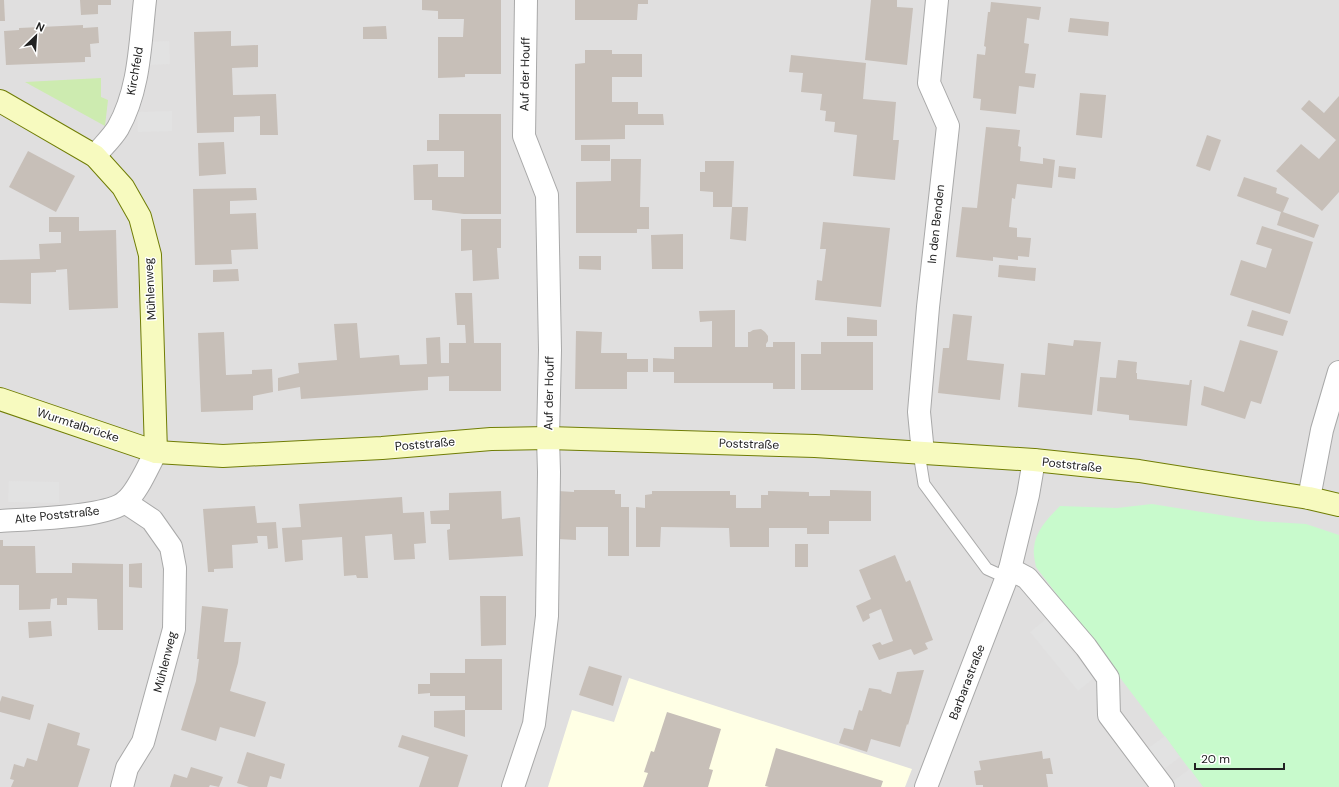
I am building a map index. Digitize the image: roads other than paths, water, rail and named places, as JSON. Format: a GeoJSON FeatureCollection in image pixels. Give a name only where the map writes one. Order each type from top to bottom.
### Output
{"type":"FeatureCollection","features":[{"type":"Feature","properties":{"kind":"main road","name":"Mühlenweg"},"geometry":{"type":"LineString","coordinates":[[0,101],[95,156],[123,187],[140,217],[150,255],[156,452]]}},
{"type":"Feature","properties":{"kind":"main road","name":"Wurmtalbrücke"},"geometry":{"type":"LineString","coordinates":[[0,399],[156,452]]}},
{"type":"Feature","properties":{"kind":"main road","name":"Poststraße"},"geometry":{"type":"LineString","coordinates":[[156,452],[224,456],[382,448],[491,439],[548,438],[810,446],[1034,460],[1139,471],[1309,498],[1339,505]]}},
{"type":"Feature","properties":{"kind":"street","name":"Kirchfeld"},"geometry":{"type":"LineString","coordinates":[[95,156],[118,128],[132,96],[138,69],[145,0]]}},
{"type":"Feature","properties":{"kind":"street","name":"Auf der Houff"},"geometry":{"type":"LineString","coordinates":[[512,787],[534,724],[547,616],[550,350],[547,196],[524,136],[526,0]]}},
{"type":"Feature","properties":{"kind":"street","name":"In den Benden"},"geometry":{"type":"LineString","coordinates":[[921,453],[919,412],[928,300],[948,126],[929,83],[937,0]]}},
{"type":"Feature","properties":{"kind":"street"},"geometry":{"type":"LineString","coordinates":[[1309,498],[1326,414],[1339,372]]}},
{"type":"Feature","properties":{"kind":"street","name":"Alte Poststraße"},"geometry":{"type":"LineString","coordinates":[[0,521],[73,516],[104,511],[125,502],[134,492],[156,452]]}},
{"type":"Feature","properties":{"kind":"street","name":"Barbarastraße"},"geometry":{"type":"LineString","coordinates":[[926,787],[1009,573],[1028,495],[1034,460]]}},
{"type":"Feature","properties":{"kind":"street","name":"Mühlenweg"},"geometry":{"type":"LineString","coordinates":[[122,787],[127,768],[143,742],[174,629],[175,568],[171,547],[152,520],[125,502]]}},
{"type":"Feature","properties":{"kind":"street"},"geometry":{"type":"LineString","coordinates":[[1009,573],[1027,578],[1086,647],[1108,678],[1109,714],[1163,787]]}},
{"type":"Feature","properties":{"kind":"lane"},"geometry":{"type":"LineString","coordinates":[[921,453],[924,484],[987,569],[1009,573]]}}]}
